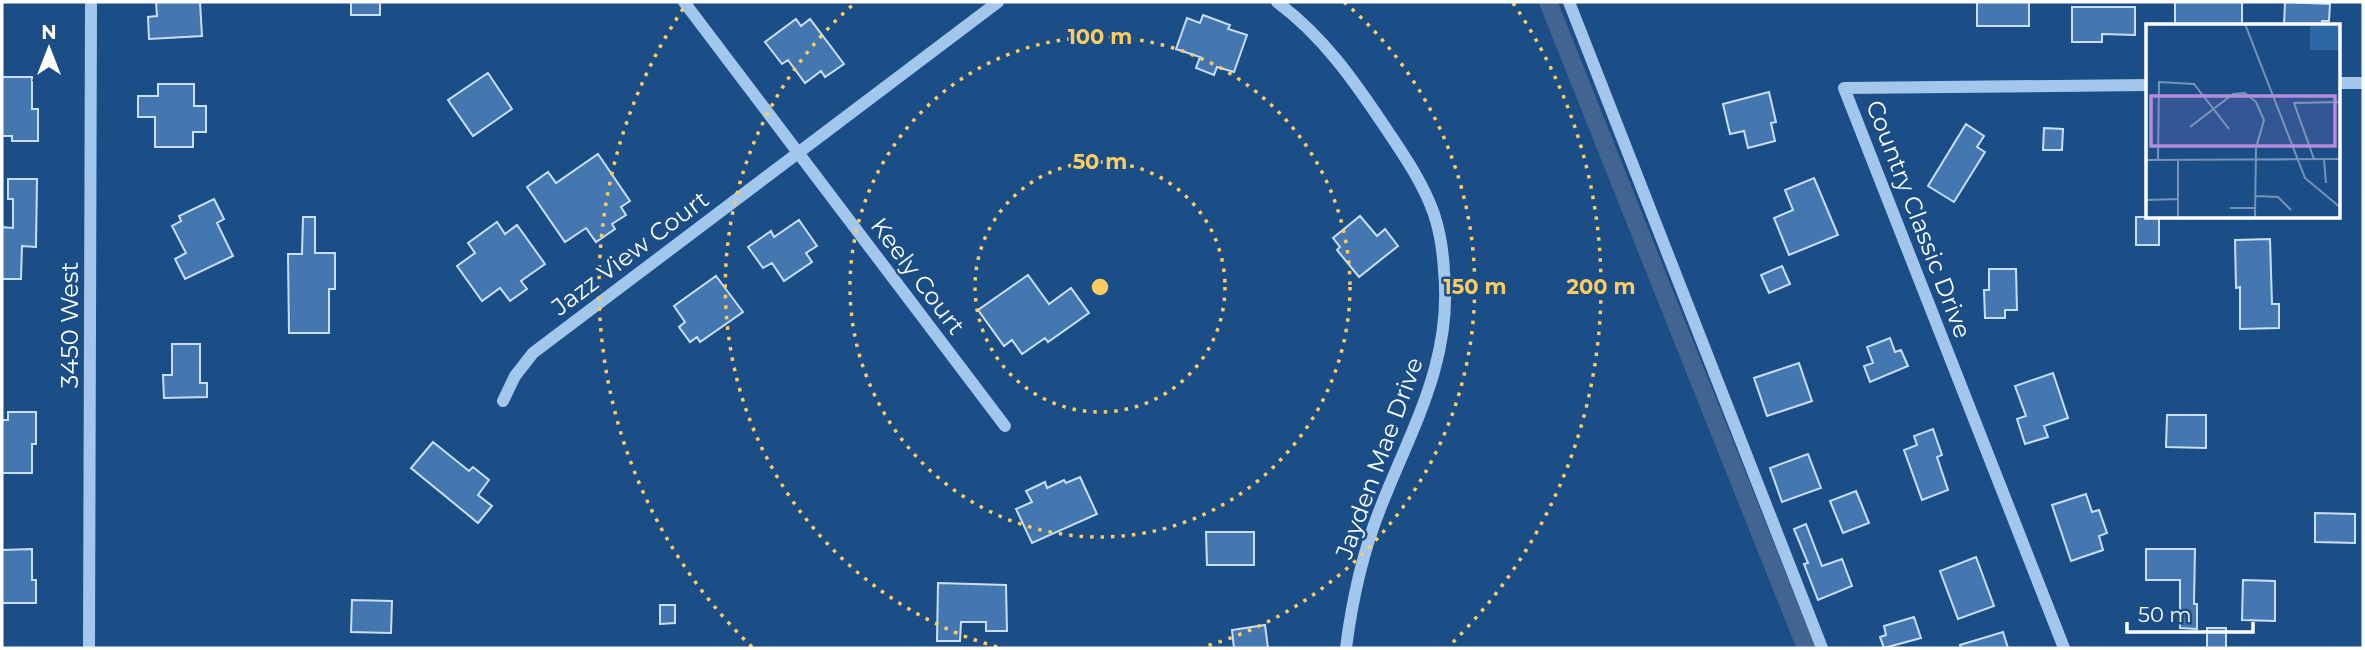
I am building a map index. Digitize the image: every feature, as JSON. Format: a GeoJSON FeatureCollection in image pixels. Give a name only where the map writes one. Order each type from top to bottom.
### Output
{"type":"FeatureCollection","features":[{"type":"Feature","properties":{"kind":"street","name":"3450 West"},"geometry":{"type":"LineString","coordinates":[[89,648],[91,2]]}},
{"type":"Feature","properties":{"kind":"street","name":"Keely Court"},"geometry":{"type":"LineString","coordinates":[[684,2],[1005,426]]}},
{"type":"Feature","properties":{"kind":"street"},"geometry":{"type":"LineString","coordinates":[[797,152],[998,2]]}},
{"type":"Feature","properties":{"kind":"street","name":"Jayden Mae Drive"},"geometry":{"type":"LineString","coordinates":[[1278,2],[1302,20],[1324,44],[1350,76],[1407,159],[1435,216],[1443,251],[1446,316],[1441,349],[1429,393],[1379,511],[1366,549],[1357,580],[1346,648]]}},
{"type":"Feature","properties":{"kind":"street"},"geometry":{"type":"LineString","coordinates":[[1569,2],[1822,648]]}},
{"type":"Feature","properties":{"kind":"street"},"geometry":{"type":"LineString","coordinates":[[2340,83],[2363,83]]}},
{"type":"Feature","properties":{"kind":"street","name":"Country Classic Drive"},"geometry":{"type":"LineString","coordinates":[[2064,648],[1844,88],[2146,85]]}},
{"type":"Feature","properties":{"kind":"street","name":"Jazz View Court"},"geometry":{"type":"LineString","coordinates":[[503,401],[515,376],[533,353],[797,152]]}},
{"type":"Feature","properties":{"kind":"building"},"geometry":{"type":"Polygon","coordinates":[[[156,2],[200,2],[202,36],[149,39],[148,17],[157,16],[156,2]]]}},
{"type":"Feature","properties":{"kind":"building"},"geometry":{"type":"Polygon","coordinates":[[[351,2],[380,2],[380,15],[351,15],[351,2]]]}},
{"type":"Feature","properties":{"kind":"building"},"geometry":{"type":"Polygon","coordinates":[[[1977,2],[2029,2],[2029,26],[1977,26],[1977,2]]]}},
{"type":"Feature","properties":{"kind":"building"},"geometry":{"type":"Polygon","coordinates":[[[2175,2],[2242,2],[2242,24],[2175,24],[2175,2]]]}},
{"type":"Feature","properties":{"kind":"building"},"geometry":{"type":"Polygon","coordinates":[[[2285,2],[2330,4],[2329,21],[2322,21],[2322,24],[2284,24],[2285,2]]]}},
{"type":"Feature","properties":{"kind":"building"},"geometry":{"type":"Polygon","coordinates":[[[2072,7],[2135,7],[2135,35],[2102,34],[2102,42],[2072,42],[2072,7]]]}},
{"type":"Feature","properties":{"kind":"building"},"geometry":{"type":"Polygon","coordinates":[[[1203,15],[1230,25],[1228,29],[1247,35],[1234,72],[1217,67],[1214,75],[1196,68],[1200,57],[1176,49],[1187,18],[1200,23],[1203,15]]]}},
{"type":"Feature","properties":{"kind":"building"},"geometry":{"type":"Polygon","coordinates":[[[796,19],[801,26],[810,19],[844,64],[825,77],[821,71],[805,83],[788,60],[782,64],[765,42],[796,19]]]}},
{"type":"Feature","properties":{"kind":"building"},"geometry":{"type":"Polygon","coordinates":[[[488,73],[512,109],[473,136],[448,100],[488,73]]]}},
{"type":"Feature","properties":{"kind":"building"},"geometry":{"type":"Polygon","coordinates":[[[2,77],[32,77],[32,109],[38,109],[38,141],[12,141],[12,136],[2,136],[2,77]]]}},
{"type":"Feature","properties":{"kind":"building"},"geometry":{"type":"Polygon","coordinates":[[[158,84],[194,84],[194,106],[206,106],[206,132],[193,132],[193,147],[155,147],[155,117],[138,117],[138,96],[158,96],[158,84]]]}},
{"type":"Feature","properties":{"kind":"building"},"geometry":{"type":"Polygon","coordinates":[[[1769,92],[1776,122],[1771,123],[1775,141],[1748,148],[1744,131],[1730,134],[1723,104],[1769,92]]]}},
{"type":"Feature","properties":{"kind":"building"},"geometry":{"type":"Polygon","coordinates":[[[1966,124],[1984,136],[1977,147],[1985,152],[1954,202],[1928,186],[1966,124]]]}},
{"type":"Feature","properties":{"kind":"building"},"geometry":{"type":"Polygon","coordinates":[[[2044,128],[2063,129],[2062,150],[2043,150],[2044,128]]]}},
{"type":"Feature","properties":{"kind":"building"},"geometry":{"type":"Polygon","coordinates":[[[598,154],[630,201],[621,207],[626,215],[612,224],[615,229],[596,242],[586,228],[565,242],[527,187],[548,172],[556,183],[598,154]]]}},
{"type":"Feature","properties":{"kind":"building"},"geometry":{"type":"Polygon","coordinates":[[[1814,178],[1838,235],[1789,255],[1774,218],[1793,210],[1785,190],[1814,178]]]}},
{"type":"Feature","properties":{"kind":"building"},"geometry":{"type":"Polygon","coordinates":[[[8,179],[37,179],[36,247],[22,246],[21,279],[2,279],[2,227],[13,228],[13,199],[8,199],[8,179]]]}},
{"type":"Feature","properties":{"kind":"building"},"geometry":{"type":"Polygon","coordinates":[[[214,199],[224,219],[217,223],[233,256],[185,279],[175,259],[186,253],[172,226],[181,221],[179,216],[214,199]]]}},
{"type":"Feature","properties":{"kind":"building"},"geometry":{"type":"Polygon","coordinates":[[[1360,216],[1377,236],[1385,229],[1398,246],[1359,277],[1337,250],[1340,247],[1333,238],[1360,216]]]}},
{"type":"Feature","properties":{"kind":"building"},"geometry":{"type":"Polygon","coordinates":[[[303,217],[315,217],[315,253],[335,253],[335,289],[329,289],[329,333],[289,333],[288,254],[302,254],[303,217]]]}},
{"type":"Feature","properties":{"kind":"building"},"geometry":{"type":"Polygon","coordinates":[[[2136,217],[2159,219],[2159,245],[2136,245],[2136,217]]]}},
{"type":"Feature","properties":{"kind":"building"},"geometry":{"type":"Polygon","coordinates":[[[799,220],[817,246],[806,253],[812,262],[784,281],[772,263],[763,268],[748,247],[771,231],[774,237],[799,220]]]}},
{"type":"Feature","properties":{"kind":"building"},"geometry":{"type":"Polygon","coordinates":[[[497,222],[505,234],[517,225],[545,264],[521,281],[527,289],[510,301],[500,288],[482,301],[457,266],[475,253],[468,243],[497,222]]]}},
{"type":"Feature","properties":{"kind":"building"},"geometry":{"type":"Polygon","coordinates":[[[2270,239],[2272,304],[2279,304],[2279,328],[2240,329],[2240,287],[2236,288],[2235,240],[2270,239]]]}},
{"type":"Feature","properties":{"kind":"building"},"geometry":{"type":"Polygon","coordinates":[[[1782,266],[1790,284],[1769,293],[1761,275],[1782,266]]]}},
{"type":"Feature","properties":{"kind":"building"},"geometry":{"type":"Polygon","coordinates":[[[1989,269],[2016,269],[2017,310],[2005,310],[2005,318],[1985,318],[1984,290],[1989,290],[1989,269]]]}},
{"type":"Feature","properties":{"kind":"building"},"geometry":{"type":"Polygon","coordinates":[[[1028,275],[1049,304],[1071,288],[1089,313],[1048,342],[1045,338],[1022,354],[1012,340],[1004,346],[978,310],[1028,275]]]}},
{"type":"Feature","properties":{"kind":"building"},"geometry":{"type":"Polygon","coordinates":[[[716,276],[743,312],[700,342],[697,337],[690,342],[679,327],[685,322],[674,306],[716,276]]]}},
{"type":"Feature","properties":{"kind":"building"},"geometry":{"type":"Polygon","coordinates":[[[1890,338],[1895,352],[1901,350],[1908,366],[1870,382],[1864,366],[1873,363],[1867,347],[1890,338]]]}},
{"type":"Feature","properties":{"kind":"building"},"geometry":{"type":"Polygon","coordinates":[[[172,344],[200,344],[200,383],[207,383],[207,397],[164,398],[163,375],[172,375],[172,344]]]}},
{"type":"Feature","properties":{"kind":"building"},"geometry":{"type":"Polygon","coordinates":[[[1799,363],[1812,401],[1767,416],[1754,378],[1799,363]]]}},
{"type":"Feature","properties":{"kind":"building"},"geometry":{"type":"Polygon","coordinates":[[[2053,373],[2068,418],[2044,426],[2048,437],[2025,444],[2017,419],[2026,416],[2015,386],[2053,373]]]}},
{"type":"Feature","properties":{"kind":"building"},"geometry":{"type":"Polygon","coordinates":[[[8,412],[36,412],[32,473],[2,473],[2,420],[8,420],[8,412]]]}},
{"type":"Feature","properties":{"kind":"building"},"geometry":{"type":"Polygon","coordinates":[[[2167,415],[2206,415],[2206,448],[2166,447],[2167,415]]]}},
{"type":"Feature","properties":{"kind":"building"},"geometry":{"type":"Polygon","coordinates":[[[1933,429],[1942,455],[1937,457],[1948,490],[1922,500],[1904,450],[1917,445],[1914,436],[1933,429]]]}},
{"type":"Feature","properties":{"kind":"building"},"geometry":{"type":"Polygon","coordinates":[[[433,442],[469,471],[473,467],[489,480],[478,495],[492,506],[478,523],[411,468],[433,442]]]}},
{"type":"Feature","properties":{"kind":"building"},"geometry":{"type":"Polygon","coordinates":[[[1808,454],[1821,488],[1782,502],[1770,468],[1808,454]]]}},
{"type":"Feature","properties":{"kind":"building"},"geometry":{"type":"Polygon","coordinates":[[[1080,477],[1097,514],[1032,543],[1016,509],[1032,502],[1026,491],[1045,482],[1047,488],[1064,480],[1066,483],[1080,477]]]}},
{"type":"Feature","properties":{"kind":"building"},"geometry":{"type":"Polygon","coordinates":[[[1856,491],[1869,523],[1843,533],[1830,501],[1856,491]]]}},
{"type":"Feature","properties":{"kind":"building"},"geometry":{"type":"Polygon","coordinates":[[[2086,494],[2092,512],[2099,510],[2107,533],[2099,536],[2103,550],[2071,561],[2052,505],[2086,494]]]}},
{"type":"Feature","properties":{"kind":"building"},"geometry":{"type":"Polygon","coordinates":[[[2315,513],[2355,514],[2355,543],[2315,542],[2315,513]]]}},
{"type":"Feature","properties":{"kind":"building"},"geometry":{"type":"Polygon","coordinates":[[[1806,524],[1822,566],[1842,559],[1852,586],[1818,600],[1804,564],[1808,563],[1794,529],[1806,524]]]}},
{"type":"Feature","properties":{"kind":"building"},"geometry":{"type":"Polygon","coordinates":[[[1206,532],[1254,532],[1254,565],[1207,565],[1206,532]]]}},
{"type":"Feature","properties":{"kind":"building"},"geometry":{"type":"Polygon","coordinates":[[[32,549],[32,580],[36,580],[36,603],[2,603],[2,550],[32,549]]]}},
{"type":"Feature","properties":{"kind":"building"},"geometry":{"type":"Polygon","coordinates":[[[2146,549],[2195,549],[2194,604],[2197,604],[2197,629],[2180,628],[2180,580],[2146,580],[2146,549]]]}},
{"type":"Feature","properties":{"kind":"building"},"geometry":{"type":"Polygon","coordinates":[[[1976,557],[1994,606],[1958,619],[1940,571],[1976,557]]]}},
{"type":"Feature","properties":{"kind":"building"},"geometry":{"type":"Polygon","coordinates":[[[2243,580],[2275,581],[2275,621],[2242,620],[2243,580]]]}},
{"type":"Feature","properties":{"kind":"building"},"geometry":{"type":"Polygon","coordinates":[[[938,583],[1006,585],[1007,631],[986,631],[986,622],[961,622],[960,641],[937,641],[938,583]]]}},
{"type":"Feature","properties":{"kind":"building"},"geometry":{"type":"Polygon","coordinates":[[[352,600],[392,601],[391,633],[351,632],[352,600]]]}},
{"type":"Feature","properties":{"kind":"building"},"geometry":{"type":"Polygon","coordinates":[[[660,605],[675,605],[675,623],[660,624],[660,605]]]}},
{"type":"Feature","properties":{"kind":"building"},"geometry":{"type":"Polygon","coordinates":[[[1914,617],[1921,638],[1884,648],[1880,637],[1886,635],[1884,626],[1914,617]]]}},
{"type":"Feature","properties":{"kind":"building"},"geometry":{"type":"Polygon","coordinates":[[[1265,625],[1268,648],[1234,648],[1232,630],[1265,625]]]}},
{"type":"Feature","properties":{"kind":"building"},"geometry":{"type":"Polygon","coordinates":[[[2207,628],[2226,628],[2226,648],[2207,648],[2207,628]]]}},
{"type":"Feature","properties":{"kind":"building"},"geometry":{"type":"Polygon","coordinates":[[[2003,632],[2008,648],[1961,648],[1960,645],[2003,632]]]}},
{"type":"Feature","properties":{"kind":"waterway"},"geometry":{"type":"LineString","coordinates":[[1548,2],[1806,648]]}}]}
